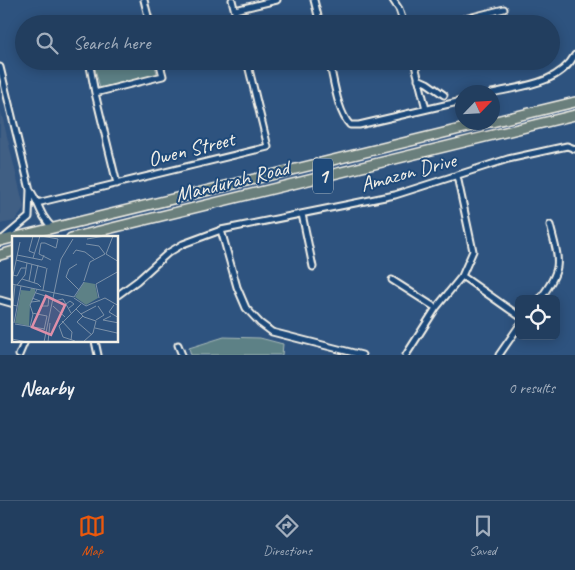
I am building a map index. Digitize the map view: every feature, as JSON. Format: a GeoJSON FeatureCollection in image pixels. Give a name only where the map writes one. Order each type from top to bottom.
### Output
{"type":"FeatureCollection","features":[{"type":"Feature","properties":{"kind":"highway","name":"Mandurah Road"},"geometry":{"type":"LineString","coordinates":[[500,120],[575,102]]}},
{"type":"Feature","properties":{"kind":"highway","name":"Mandurah Road"},"geometry":{"type":"LineString","coordinates":[[79,236],[575,115]]}},
{"type":"Feature","properties":{"kind":"highway","name":"Mandurah Road"},"geometry":{"type":"LineString","coordinates":[[20,236],[458,130]]}},
{"type":"Feature","properties":{"kind":"street"},"geometry":{"type":"LineString","coordinates":[[144,0],[148,15]]}},
{"type":"Feature","properties":{"kind":"street"},"geometry":{"type":"LineString","coordinates":[[232,0],[236,15]]}},
{"type":"Feature","properties":{"kind":"street"},"geometry":{"type":"LineString","coordinates":[[235,10],[277,0]]}},
{"type":"Feature","properties":{"kind":"street"},"geometry":{"type":"LineString","coordinates":[[314,0],[318,15]]}},
{"type":"Feature","properties":{"kind":"street"},"geometry":{"type":"LineString","coordinates":[[392,0],[401,15]]}},
{"type":"Feature","properties":{"kind":"street"},"geometry":{"type":"LineString","coordinates":[[480,15],[504,9]]}},
{"type":"Feature","properties":{"kind":"street"},"geometry":{"type":"LineString","coordinates":[[500,91],[553,77],[568,66],[575,55]]}},
{"type":"Feature","properties":{"kind":"street"},"geometry":{"type":"LineString","coordinates":[[0,67],[30,190],[45,221],[53,228]]}},
{"type":"Feature","properties":{"kind":"street"},"geometry":{"type":"LineString","coordinates":[[91,70],[117,184]]}},
{"type":"Feature","properties":{"kind":"street"},"geometry":{"type":"LineString","coordinates":[[95,93],[163,76],[161,70]]}},
{"type":"Feature","properties":{"kind":"street","name":"Owen Street"},"geometry":{"type":"LineString","coordinates":[[37,203],[268,147],[249,70]]}},
{"type":"Feature","properties":{"kind":"street"},"geometry":{"type":"LineString","coordinates":[[331,70],[344,119],[350,125],[358,126],[455,102]]}},
{"type":"Feature","properties":{"kind":"street"},"geometry":{"type":"LineString","coordinates":[[416,70],[426,109]]}},
{"type":"Feature","properties":{"kind":"street"},"geometry":{"type":"LineString","coordinates":[[418,79],[444,95]]}},
{"type":"Feature","properties":{"kind":"street","name":"Amazon Drive"},"geometry":{"type":"LineString","coordinates":[[119,294],[168,253],[183,244],[221,230],[395,195],[508,159],[567,146],[575,149]]}},
{"type":"Feature","properties":{"kind":"street"},"geometry":{"type":"LineString","coordinates":[[406,355],[436,308],[462,276],[473,251],[457,176]]}},
{"type":"Feature","properties":{"kind":"street"},"geometry":{"type":"LineString","coordinates":[[0,241],[29,217],[30,190]]}},
{"type":"Feature","properties":{"kind":"street"},"geometry":{"type":"LineString","coordinates":[[302,214],[313,267]]}},
{"type":"Feature","properties":{"kind":"street"},"geometry":{"type":"LineString","coordinates":[[543,295],[557,272],[558,256],[550,225]]}},
{"type":"Feature","properties":{"kind":"street"},"geometry":{"type":"LineString","coordinates":[[221,230],[237,287],[246,308],[260,323],[272,332],[362,355]]}},
{"type":"Feature","properties":{"kind":"street"},"geometry":{"type":"LineString","coordinates":[[462,276],[515,313]]}},
{"type":"Feature","properties":{"kind":"street"},"geometry":{"type":"LineString","coordinates":[[392,280],[436,308]]}},
{"type":"Feature","properties":{"kind":"street"},"geometry":{"type":"LineString","coordinates":[[499,355],[515,332]]}},
{"type":"Feature","properties":{"kind":"street"},"geometry":{"type":"LineString","coordinates":[[19,355],[25,342]]}},
{"type":"Feature","properties":{"kind":"street"},"geometry":{"type":"LineString","coordinates":[[94,342],[98,355]]}},
{"type":"Feature","properties":{"kind":"street"},"geometry":{"type":"LineString","coordinates":[[178,345],[182,355]]}},
{"type":"Feature","properties":{"kind":"shaded area"},"geometry":{"type":"Polygon","coordinates":[[[0,107],[24,207],[15,221],[0,224],[0,107]]]}},
{"type":"Feature","properties":{"kind":"green space"},"geometry":{"type":"Polygon","coordinates":[[[95,70],[156,70],[157,74],[100,88],[95,70]]]}},
{"type":"Feature","properties":{"kind":"green space"},"geometry":{"type":"Polygon","coordinates":[[[224,337],[260,338],[283,344],[282,355],[191,355],[189,348],[224,337]]]}}]}
